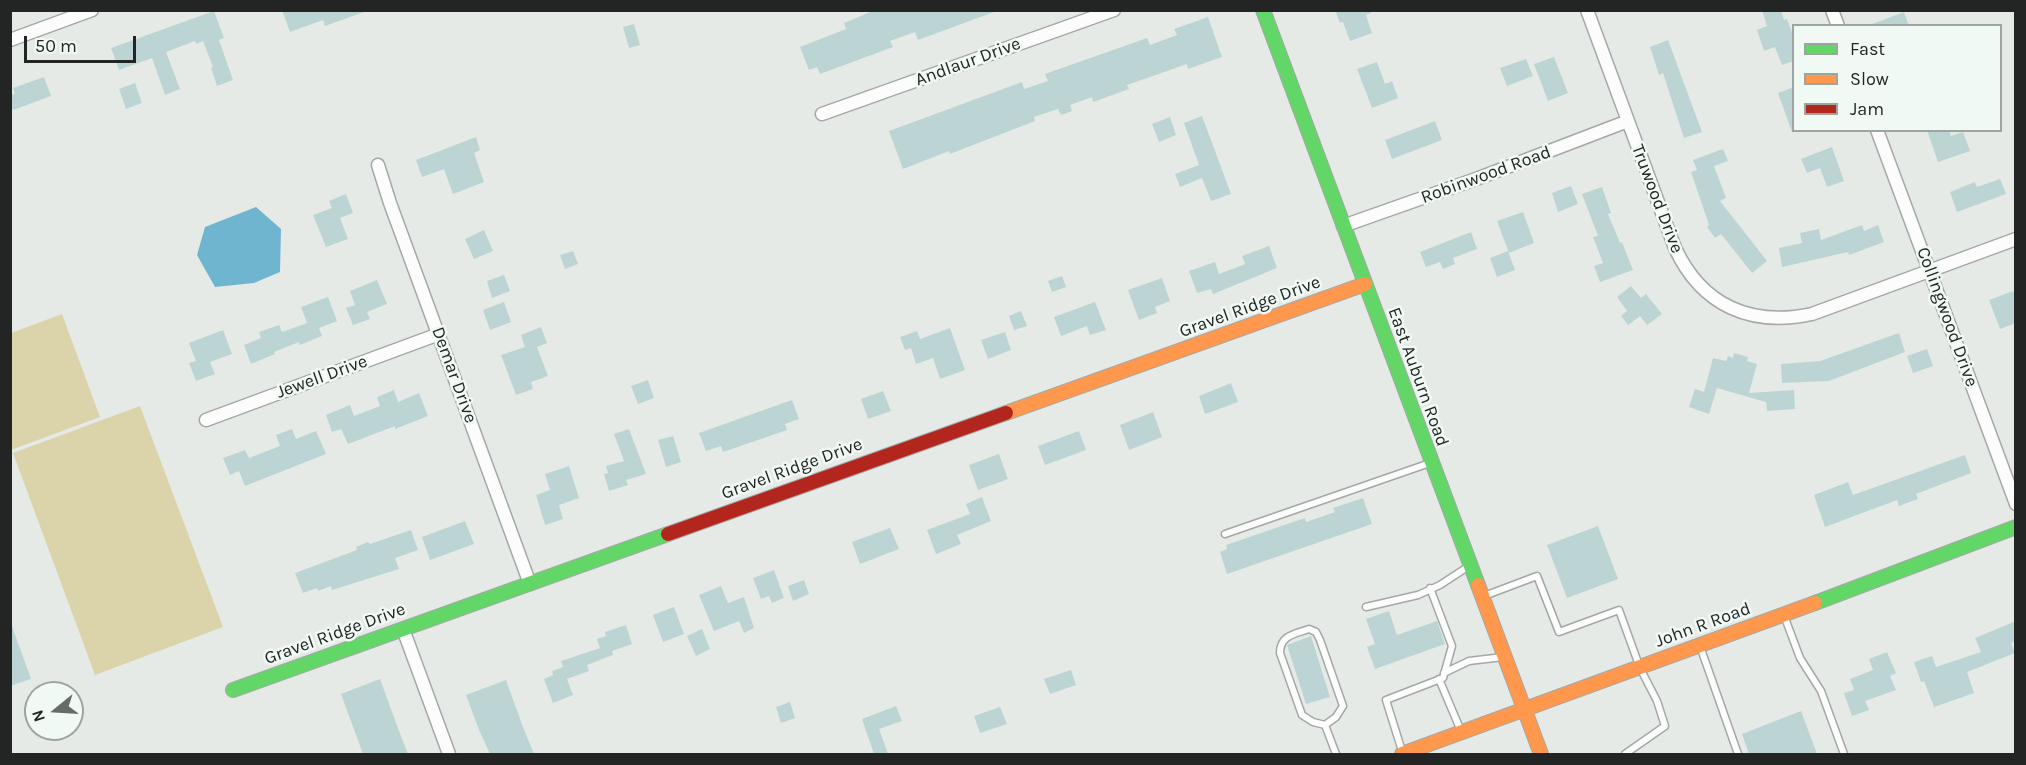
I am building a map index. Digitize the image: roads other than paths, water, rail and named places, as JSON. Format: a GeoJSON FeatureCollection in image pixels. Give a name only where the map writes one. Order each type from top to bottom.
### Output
{"type":"FeatureCollection","features":[{"type":"Feature","properties":{"kind":"main road","name":"East Auburn Road"},"geometry":{"type":"LineString","coordinates":[[1263,10],[1541,754]]}},
{"type":"Feature","properties":{"kind":"main road","name":"Gravel Ridge Drive"},"geometry":{"type":"LineString","coordinates":[[232,690],[1365,284]]}},
{"type":"Feature","properties":{"kind":"main road","name":"John R Road"},"geometry":{"type":"LineString","coordinates":[[1403,754],[1784,615],[2016,527]]}},
{"type":"Feature","properties":{"kind":"street"},"geometry":{"type":"LineString","coordinates":[[10,40],[69,14],[92,10]]}},
{"type":"Feature","properties":{"kind":"street","name":"Andlaur Drive"},"geometry":{"type":"LineString","coordinates":[[822,114],[1114,10]]}},
{"type":"Feature","properties":{"kind":"street","name":"Truwood Drive"},"geometry":{"type":"LineString","coordinates":[[1587,10],[1682,262],[1705,291],[1730,307],[1754,316],[1776,319],[1796,317],[2016,239]]}},
{"type":"Feature","properties":{"kind":"street","name":"Robinwood Road"},"geometry":{"type":"LineString","coordinates":[[1343,226],[1476,179],[1628,121]]}},
{"type":"Feature","properties":{"kind":"street","name":"Collingwood Drive"},"geometry":{"type":"LineString","coordinates":[[1878,132],[2016,504]]}},
{"type":"Feature","properties":{"kind":"street","name":"Demar Drive"},"geometry":{"type":"LineString","coordinates":[[378,165],[530,584]]}},
{"type":"Feature","properties":{"kind":"street","name":"Jewell Drive"},"geometry":{"type":"LineString","coordinates":[[206,420],[439,334]]}},
{"type":"Feature","properties":{"kind":"street"},"geometry":{"type":"LineString","coordinates":[[403,629],[449,754]]}},
{"type":"Feature","properties":{"kind":"lane"},"geometry":{"type":"LineString","coordinates":[[1225,534],[1431,463]]}},
{"type":"Feature","properties":{"kind":"lane"},"geometry":{"type":"LineString","coordinates":[[1366,607],[1418,595],[1440,585],[1469,566]]}},
{"type":"Feature","properties":{"kind":"lane"},"geometry":{"type":"LineString","coordinates":[[1481,597],[1537,576],[1559,632],[1619,610],[1640,668],[1657,701],[1665,726],[1625,754]]}},
{"type":"Feature","properties":{"kind":"lane"},"geometry":{"type":"LineString","coordinates":[[1403,754],[1386,700],[1443,678],[1452,646],[1430,588]]}},
{"type":"Feature","properties":{"kind":"lane"},"geometry":{"type":"LineString","coordinates":[[1784,615],[1800,658],[1821,691],[1844,754]]}},
{"type":"Feature","properties":{"kind":"lane"},"geometry":{"type":"LineString","coordinates":[[1309,629],[1316,632],[1320,640],[1343,706],[1325,725],[1313,722],[1302,715],[1280,653],[1280,645],[1284,638],[1309,629]]}},
{"type":"Feature","properties":{"kind":"lane"},"geometry":{"type":"LineString","coordinates":[[1700,646],[1738,754]]}},
{"type":"Feature","properties":{"kind":"lane"},"geometry":{"type":"LineString","coordinates":[[1444,673],[1469,661],[1503,657]]}},
{"type":"Feature","properties":{"kind":"lane"},"geometry":{"type":"LineString","coordinates":[[1439,679],[1462,733]]}},
{"type":"Feature","properties":{"kind":"lane"},"geometry":{"type":"LineString","coordinates":[[1325,725],[1336,754]]}},
{"type":"Feature","properties":{"kind":"water"},"geometry":{"type":"Polygon","coordinates":[[[256,207],[281,229],[280,272],[254,283],[215,287],[197,255],[205,227],[256,207]]]}}]}
